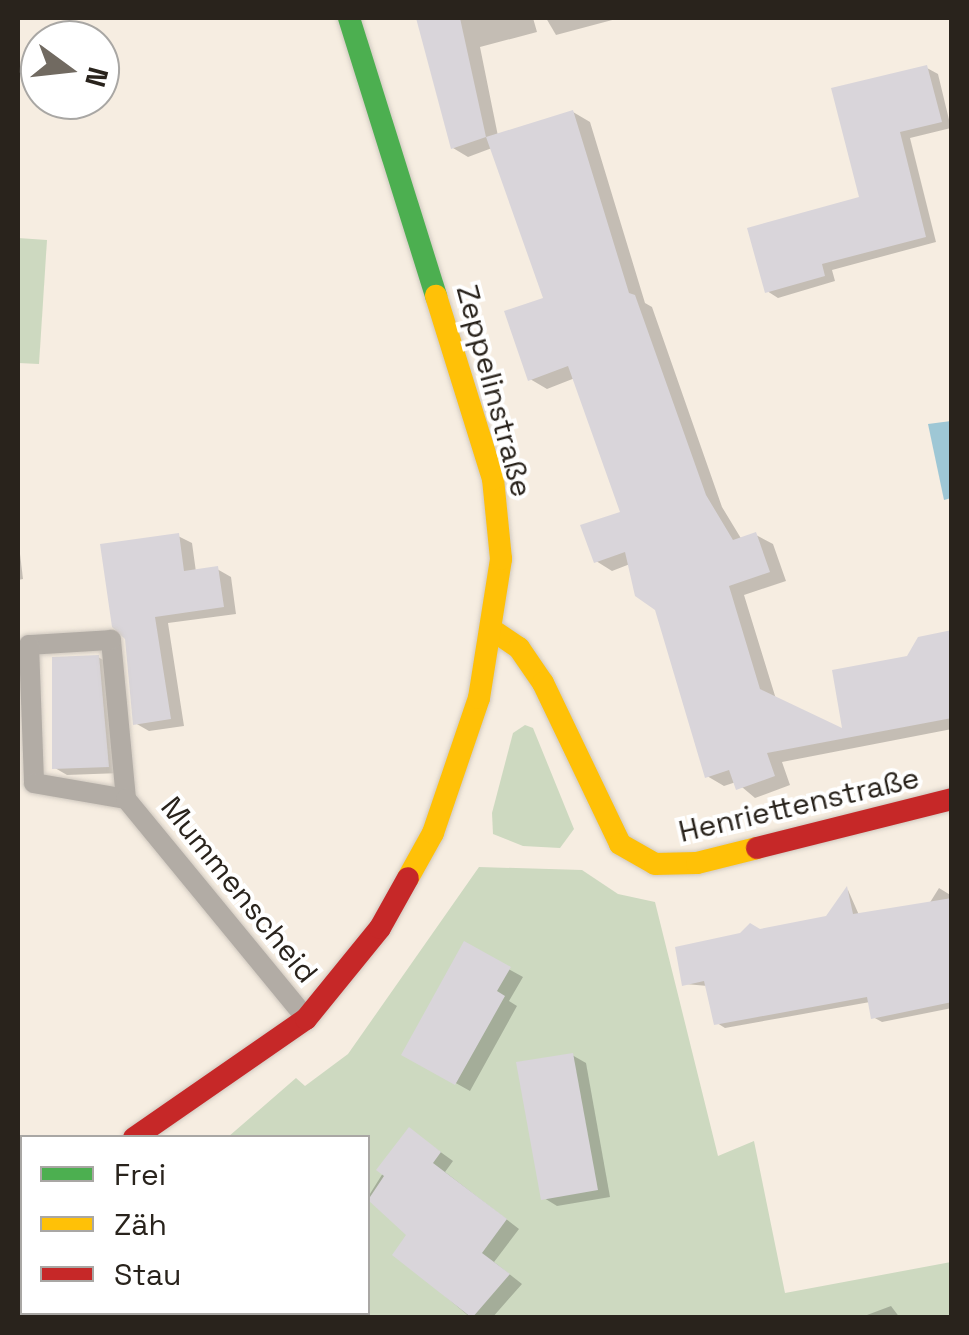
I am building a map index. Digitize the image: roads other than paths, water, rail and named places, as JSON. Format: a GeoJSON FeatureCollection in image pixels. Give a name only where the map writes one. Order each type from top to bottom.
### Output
{"type":"FeatureCollection","features":[{"type":"Feature","properties":{"kind":"street","name":"Zeppelinstraße"},"geometry":{"type":"LineString","coordinates":[[138,1135],[306,1019],[380,928],[433,833],[458,773],[491,629],[501,559],[493,479],[349,18]]}},
{"type":"Feature","properties":{"kind":"street","name":"Henriettenstraße"},"geometry":{"type":"LineString","coordinates":[[491,629],[520,648],[543,683],[620,844],[655,864],[697,864],[952,799]]}},
{"type":"Feature","properties":{"kind":"lane","name":"Mummenscheid"},"geometry":{"type":"LineString","coordinates":[[126,799],[34,783],[29,645],[111,640],[126,799],[306,1019]]}},
{"type":"Feature","properties":{"kind":"water"},"geometry":{"type":"Polygon","coordinates":[[[951,421],[951,498],[944,500],[928,424],[951,421]]]}}]}
